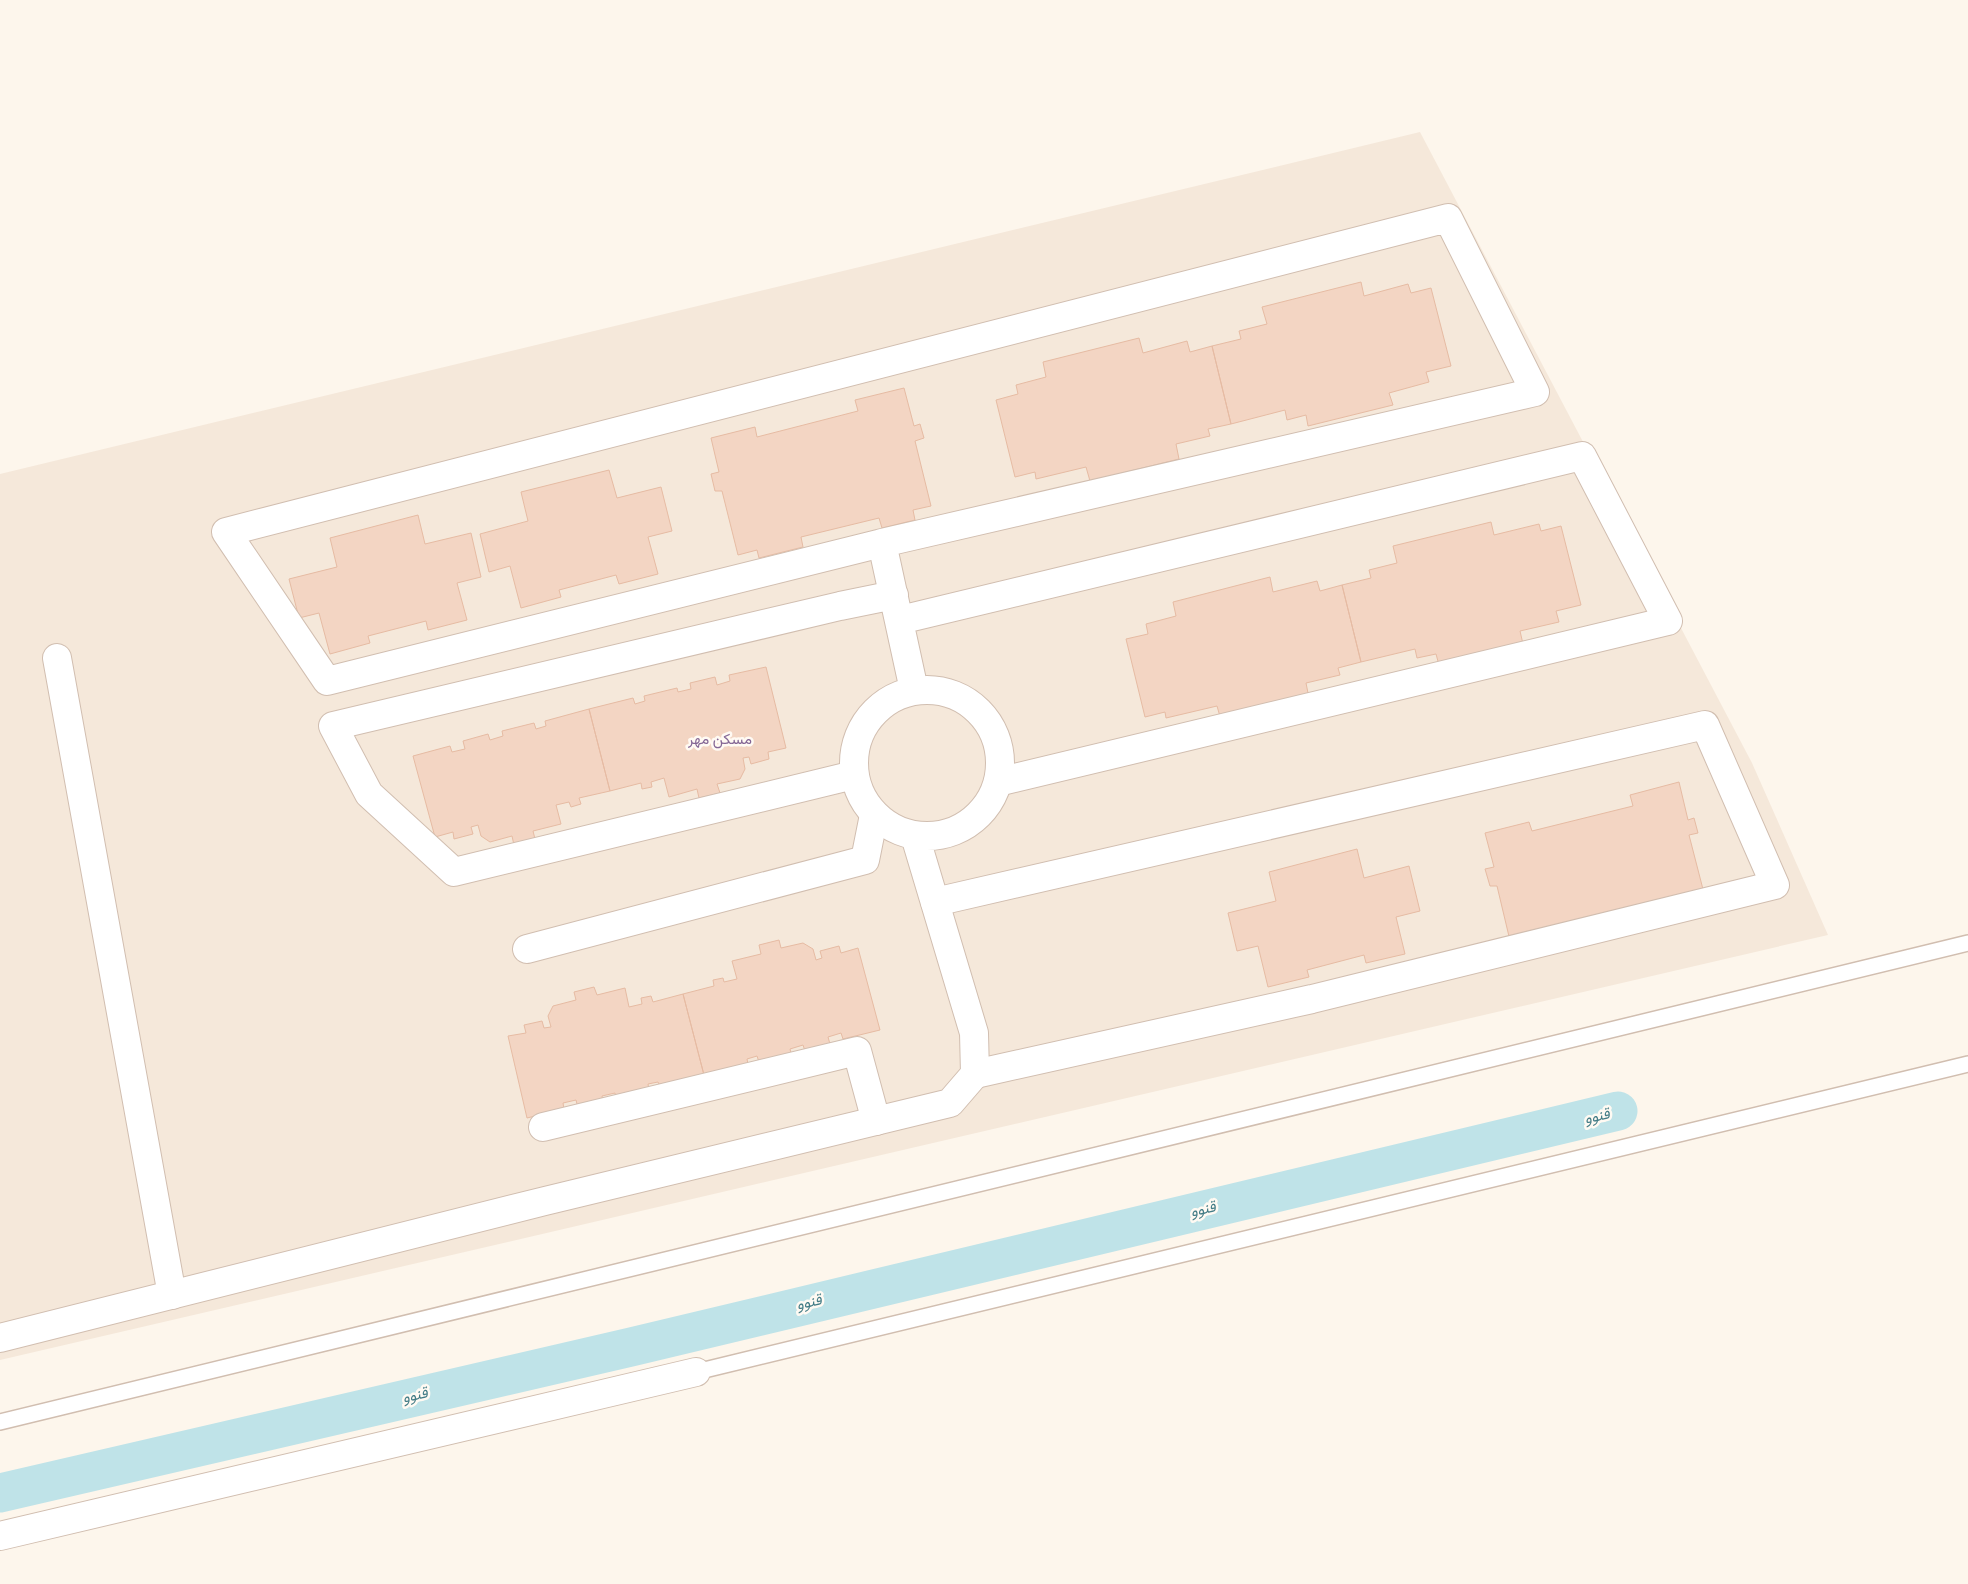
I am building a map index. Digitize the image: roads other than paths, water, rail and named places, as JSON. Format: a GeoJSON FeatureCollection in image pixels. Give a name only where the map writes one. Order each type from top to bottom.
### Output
{"type":"FeatureCollection","features":[{"type":"Feature","properties":{"kind":"street"},"geometry":{"type":"LineString","coordinates":[[1448,218],[1535,392],[1282,451],[882,543],[327,681],[226,532],[1448,218]]}},
{"type":"Feature","properties":{"kind":"street"},"geometry":{"type":"LineString","coordinates":[[854,775],[454,872],[369,794],[333,726],[840,606],[897,608],[1582,456],[1668,620],[998,782]]}},
{"type":"Feature","properties":{"kind":"street"},"geometry":{"type":"LineString","coordinates":[[882,543],[914,690]]}},
{"type":"Feature","properties":{"kind":"street"},"geometry":{"type":"LineString","coordinates":[[57,658],[172,1295]]}},
{"type":"Feature","properties":{"kind":"street"},"geometry":{"type":"LineString","coordinates":[[914,690],[938,690],[962,697],[981,713],[995,733],[1001,757],[998,782],[990,802],[976,818],[958,830],[937,836],[915,836],[894,829],[874,815],[861,797],[854,775],[854,752],[860,730],[873,711],[892,698],[914,690]]}},
{"type":"Feature","properties":{"kind":"street"},"geometry":{"type":"LineString","coordinates":[[0,1338],[555,1198],[950,1103],[975,1074],[1312,999],[1775,884],[1705,725],[935,902]]}},
{"type":"Feature","properties":{"kind":"street"},"geometry":{"type":"LineString","coordinates":[[527,949],[865,860],[874,815]]}},
{"type":"Feature","properties":{"kind":"street"},"geometry":{"type":"LineString","coordinates":[[915,836],[974,1033],[975,1074]]}},
{"type":"Feature","properties":{"kind":"street"},"geometry":{"type":"LineString","coordinates":[[543,1127],[856,1051],[876,1121]]}},
{"type":"Feature","properties":{"kind":"street"},"geometry":{"type":"LineString","coordinates":[[0,1536],[696,1372]]}},
{"type":"Feature","properties":{"kind":"lane"},"geometry":{"type":"LineString","coordinates":[[0,1422],[1968,943]]}},
{"type":"Feature","properties":{"kind":"lane"},"geometry":{"type":"LineString","coordinates":[[696,1372],[1968,1064]]}},
{"type":"Feature","properties":{"kind":"waterway","name":"قنوو"},"geometry":{"type":"LineString","coordinates":[[0,1493],[631,1347],[1618,1111]]}},
{"type":"Feature","properties":{"kind":"district","name":"مسکن مهر"},"geometry":{"type":"Point","coordinates":[720,739]}}]}
